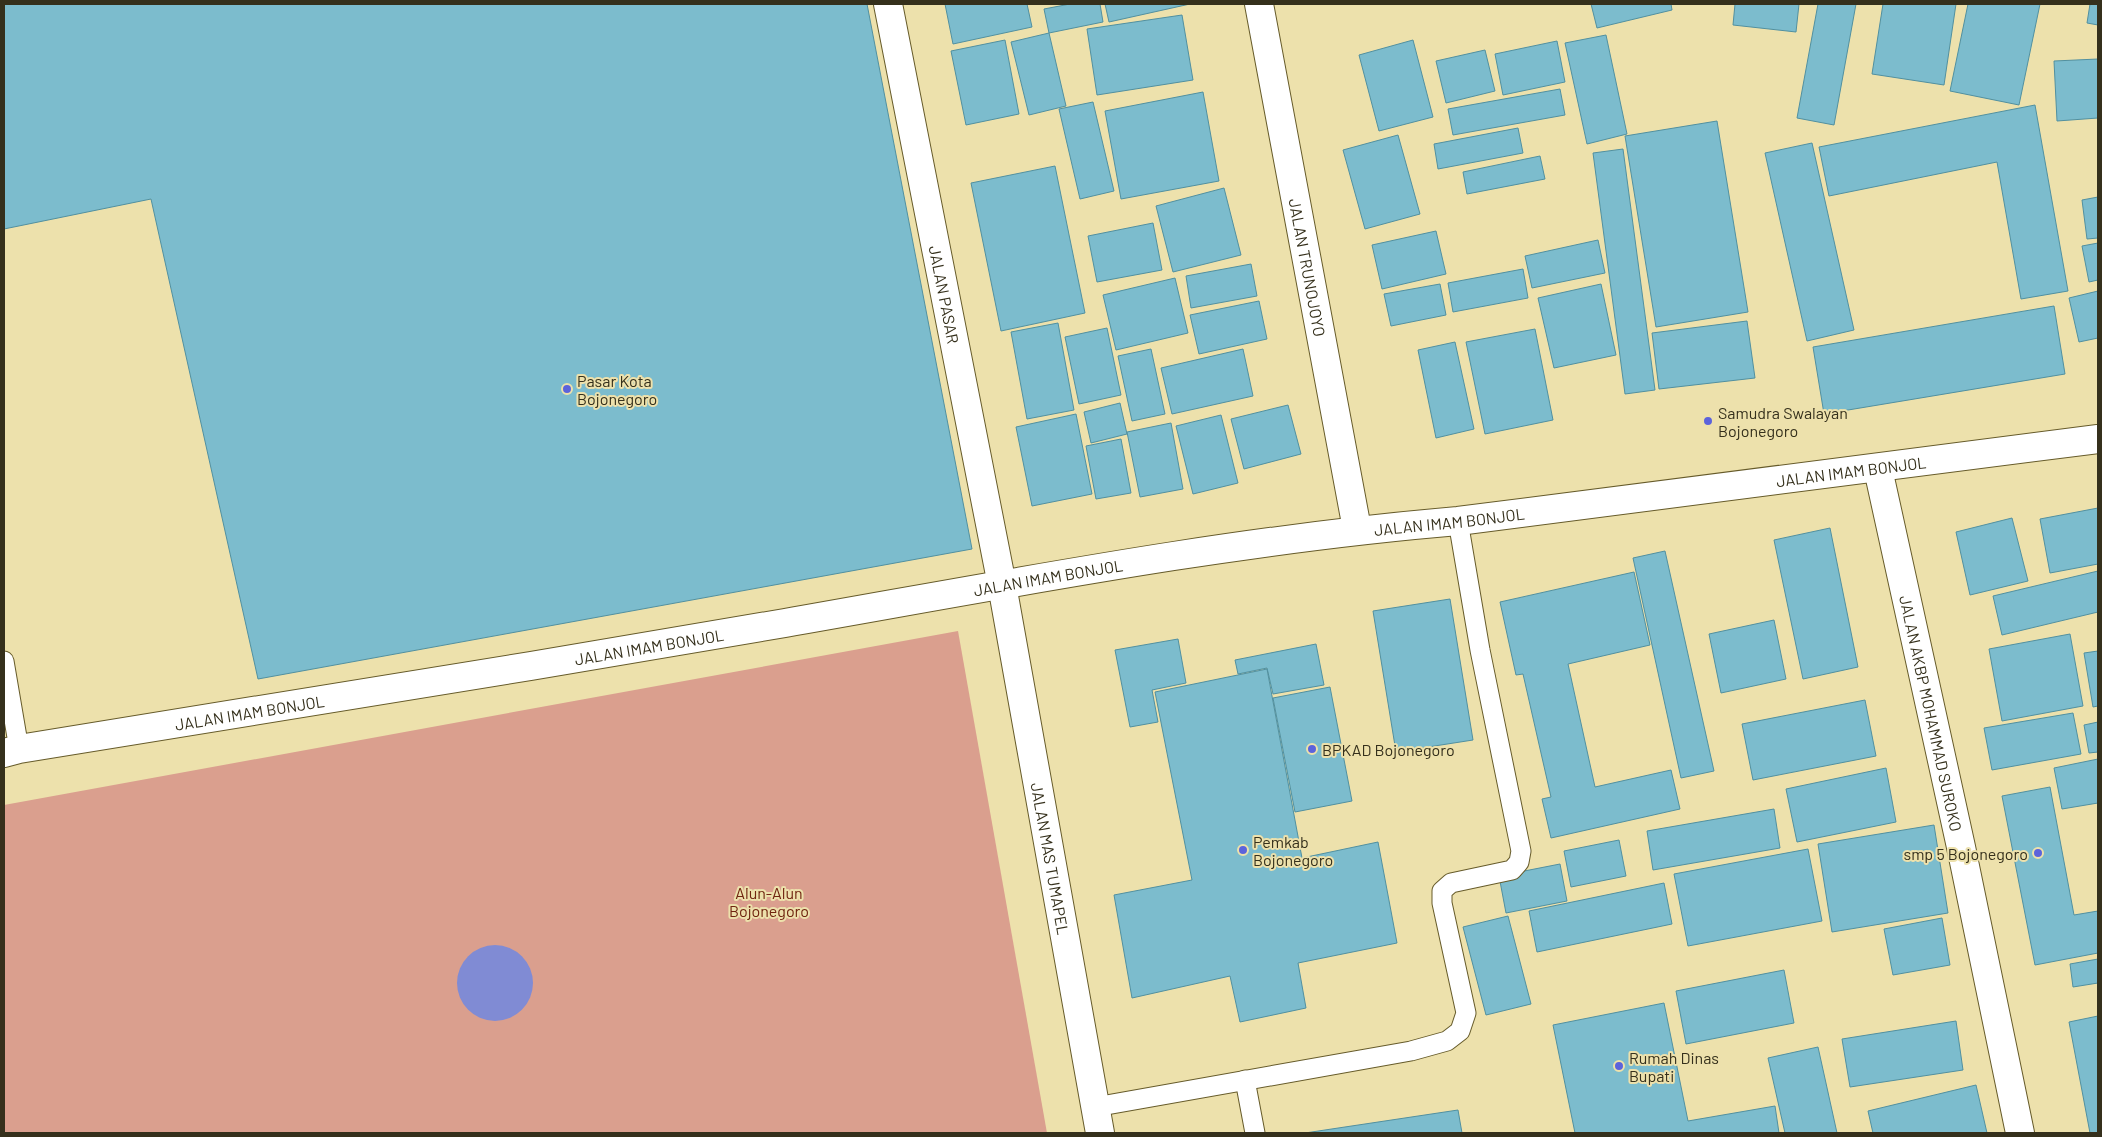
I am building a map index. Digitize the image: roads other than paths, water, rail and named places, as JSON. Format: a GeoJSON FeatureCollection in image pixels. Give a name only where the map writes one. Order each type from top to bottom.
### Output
{"type":"FeatureCollection","features":[{"type":"Feature","properties":{"kind":"main road","name":"JALAN PASAR"},"geometry":{"type":"LineString","coordinates":[[888,4],[1002,585]]}},
{"type":"Feature","properties":{"kind":"main road","name":"JALAN TRUNOJOYO"},"geometry":{"type":"LineString","coordinates":[[1259,4],[1358,530]]}},
{"type":"Feature","properties":{"kind":"main road","name":"JALAN IMAM BONJOL"},"geometry":{"type":"LineString","coordinates":[[12,751],[506,671],[1189,554],[1358,530],[1458,521],[2098,440]]}},
{"type":"Feature","properties":{"kind":"main road","name":"JALAN AKBP MOHAMMAD SUROKO"},"geometry":{"type":"LineString","coordinates":[[1878,469],[2020,1133]]}},
{"type":"Feature","properties":{"kind":"main road","name":"JALAN MAS TUMAPEL"},"geometry":{"type":"LineString","coordinates":[[1002,585],[1100,1133]]}},
{"type":"Feature","properties":{"kind":"lane"},"geometry":{"type":"LineString","coordinates":[[1095,1107],[1411,1051],[1447,1041],[1460,1031],[1466,1013],[1442,904],[1442,891],[1451,884],[1512,870],[1520,862],[1521,851],[1480,650],[1458,521]]}},
{"type":"Feature","properties":{"kind":"lane"},"geometry":{"type":"LineString","coordinates":[[4,661],[12,751]]}},
{"type":"Feature","properties":{"kind":"lane"},"geometry":{"type":"LineString","coordinates":[[1245,1080],[1255,1133]]}},
{"type":"Feature","properties":{"kind":"water"},"geometry":{"type":"Polygon","coordinates":[[[495,945],[510,948],[522,956],[530,968],[533,983],[530,998],[522,1010],[510,1018],[495,1021],[480,1018],[468,1010],[460,998],[457,983],[460,968],[468,956],[480,948],[495,945]]]}},
{"type":"Feature","properties":{"kind":"place","name":"Pasar Kota Bojonegoro"},"geometry":{"type":"Point","coordinates":[567,389]}},
{"type":"Feature","properties":{"kind":"place","name":"Samudra Swalayan Bojonegoro"},"geometry":{"type":"Point","coordinates":[1708,421]}},
{"type":"Feature","properties":{"kind":"place","name":"BPKAD Bojonegoro"},"geometry":{"type":"Point","coordinates":[1312,749]}},
{"type":"Feature","properties":{"kind":"place","name":"Pemkab Bojonegoro"},"geometry":{"type":"Point","coordinates":[1243,850]}},
{"type":"Feature","properties":{"kind":"place","name":"smp 5 Bojonegoro"},"geometry":{"type":"Point","coordinates":[2038,853]}},
{"type":"Feature","properties":{"kind":"place","name":"Rumah Dinas Bupati"},"geometry":{"type":"Point","coordinates":[1619,1066]}},
{"type":"Feature","properties":{"kind":"park label","name":"Alun-Alun Bojonegoro"},"geometry":{"type":"Point","coordinates":[769,901]}}]}
